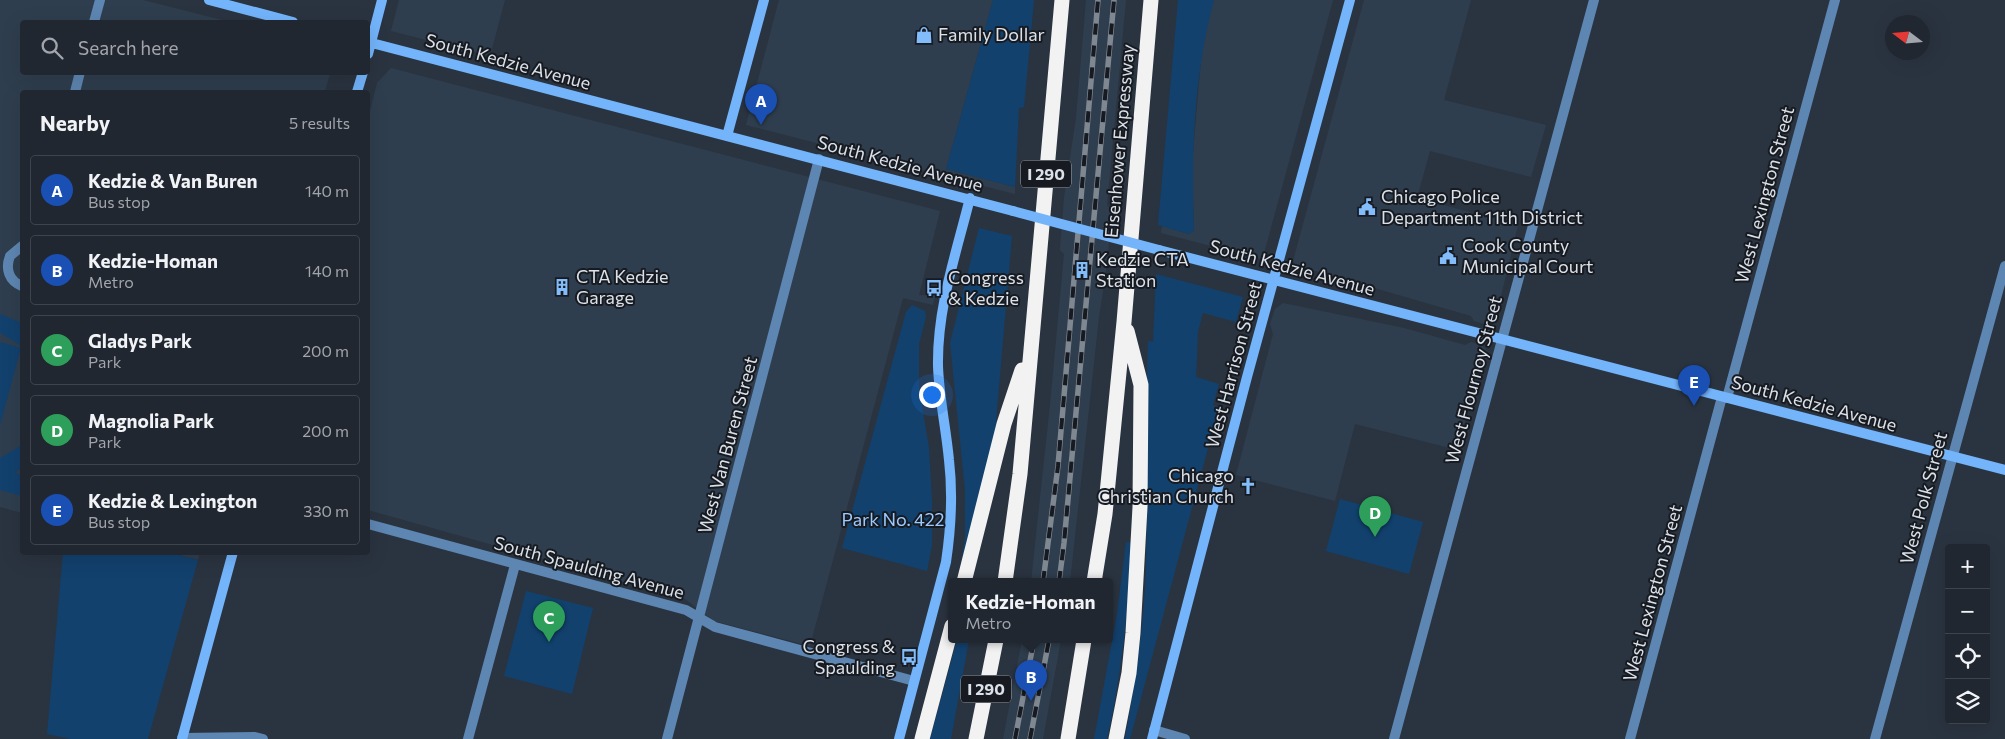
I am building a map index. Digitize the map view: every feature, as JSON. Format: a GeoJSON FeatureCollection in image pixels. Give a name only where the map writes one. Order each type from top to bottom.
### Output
{"type":"FeatureCollection","features":[{"type":"Feature","properties":{"kind":"highway","name":"I 290"},"geometry":{"type":"LineString","coordinates":[[1006,578],[1020,474],[1029,348],[1062,0]]}},
{"type":"Feature","properties":{"kind":"highway","name":"Eisenhower Expressway"},"geometry":{"type":"LineString","coordinates":[[1095,578],[1105,514],[1124,322],[1151,0]]}},
{"type":"Feature","properties":{"kind":"highway"},"geometry":{"type":"LineString","coordinates":[[1116,739],[1127,683],[1133,633],[1140,507],[1141,385],[1124,322]]}},
{"type":"Feature","properties":{"kind":"highway"},"geometry":{"type":"LineString","coordinates":[[965,578],[1004,424],[1029,348]]}},
{"type":"Feature","properties":{"kind":"highway"},"geometry":{"type":"LineString","coordinates":[[922,739],[948,641]]}},
{"type":"Feature","properties":{"kind":"highway","name":"I 290"},"geometry":{"type":"LineString","coordinates":[[976,739],[995,643]]}},
{"type":"Feature","properties":{"kind":"highway"},"geometry":{"type":"LineString","coordinates":[[1068,739],[1084,643]]}},
{"type":"Feature","properties":{"kind":"main road"},"geometry":{"type":"LineString","coordinates":[[209,0],[285,20]]}},
{"type":"Feature","properties":{"kind":"main road"},"geometry":{"type":"LineString","coordinates":[[370,39],[382,0]]}},
{"type":"Feature","properties":{"kind":"main road"},"geometry":{"type":"LineString","coordinates":[[727,136],[764,0]]}},
{"type":"Feature","properties":{"kind":"main road","name":"West Harrison Street"},"geometry":{"type":"LineString","coordinates":[[1153,735],[1350,0]]}},
{"type":"Feature","properties":{"kind":"main road","name":"South Kedzie Avenue"},"geometry":{"type":"LineString","coordinates":[[370,42],[970,198],[1274,281],[2005,470]]}},
{"type":"Feature","properties":{"kind":"main road"},"geometry":{"type":"LineString","coordinates":[[358,90],[361,75]]}},
{"type":"Feature","properties":{"kind":"main road"},"geometry":{"type":"LineString","coordinates":[[899,739],[946,562],[950,536],[950,461],[940,390],[939,334],[946,290],[970,198]]}},
{"type":"Feature","properties":{"kind":"main road"},"geometry":{"type":"LineString","coordinates":[[182,738],[232,555]]}},
{"type":"Feature","properties":{"kind":"street"},"geometry":{"type":"LineString","coordinates":[[95,20],[100,0]]}},
{"type":"Feature","properties":{"kind":"street","name":"West Flournoy Street"},"geometry":{"type":"LineString","coordinates":[[1394,739],[1594,0]]}},
{"type":"Feature","properties":{"kind":"street","name":"West Lexington Street"},"geometry":{"type":"LineString","coordinates":[[1630,739],[1835,0]]}},
{"type":"Feature","properties":{"kind":"street"},"geometry":{"type":"LineString","coordinates":[[76,90],[79,75]]}},
{"type":"Feature","properties":{"kind":"street","name":"West Van Buren Street"},"geometry":{"type":"LineString","coordinates":[[666,739],[700,618],[819,159]]}},
{"type":"Feature","properties":{"kind":"street"},"geometry":{"type":"LineString","coordinates":[[20,248],[10,256],[7,269],[12,280],[20,285]]}},
{"type":"Feature","properties":{"kind":"street","name":"West Polk Street"},"geometry":{"type":"LineString","coordinates":[[1875,739],[2005,266]]}},
{"type":"Feature","properties":{"kind":"street","name":"South Spaulding Avenue"},"geometry":{"type":"LineString","coordinates":[[370,525],[686,610],[715,627],[914,681]]}},
{"type":"Feature","properties":{"kind":"street"},"geometry":{"type":"LineString","coordinates":[[468,739],[514,565]]}},
{"type":"Feature","properties":{"kind":"street"},"geometry":{"type":"LineString","coordinates":[[1153,735],[1185,739]]}},
{"type":"Feature","properties":{"kind":"street"},"geometry":{"type":"LineString","coordinates":[[182,738],[255,737],[263,739]]}},
{"type":"Feature","properties":{"kind":"shaded area"},"geometry":{"type":"Polygon","coordinates":[[[0,0],[143,0],[222,20],[20,20],[20,75],[329,75],[326,90],[20,90],[20,512],[0,507],[0,0]]]}},
{"type":"Feature","properties":{"kind":"shaded area"},"geometry":{"type":"Polygon","coordinates":[[[399,0],[505,0],[490,56],[391,31],[399,0]]]}},
{"type":"Feature","properties":{"kind":"shaded area"},"geometry":{"type":"Polygon","coordinates":[[[779,0],[993,0],[946,169],[1015,187],[1015,194],[746,125],[779,0]]]}},
{"type":"Feature","properties":{"kind":"shaded area"},"geometry":{"type":"Polygon","coordinates":[[[1086,0],[1126,0],[1107,205],[1112,211],[1107,264],[1099,317],[1070,578],[1031,578],[1064,254],[1060,250],[1064,198],[1076,118],[1086,0]]]}},
{"type":"Feature","properties":{"kind":"shaded area"},"geometry":{"type":"Polygon","coordinates":[[[1214,0],[1333,0],[1261,259],[1161,233],[1162,226],[1189,234],[1194,230],[1192,164],[1203,38],[1214,0]]]}},
{"type":"Feature","properties":{"kind":"shaded area"},"geometry":{"type":"Polygon","coordinates":[[[1364,0],[1471,0],[1444,100],[1546,125],[1531,177],[1430,151],[1417,198],[1518,225],[1495,321],[1485,324],[1474,321],[1471,316],[1295,265],[1293,261],[1364,0]]]}},
{"type":"Feature","properties":{"kind":"shaded area","name":"CTA Kedzie Garage"},"geometry":{"type":"Polygon","coordinates":[[[391,68],[940,211],[919,295],[935,296],[933,305],[903,298],[810,646],[714,621],[685,599],[370,511],[370,111],[377,83],[391,68]]]}},
{"type":"Feature","properties":{"kind":"shaded area"},"geometry":{"type":"Polygon","coordinates":[[[1283,303],[1404,328],[1465,345],[1471,342],[1484,346],[1487,351],[1487,358],[1477,374],[1458,450],[1355,424],[1335,501],[1236,475],[1273,334],[1270,324],[1275,309],[1283,303]]]}},
{"type":"Feature","properties":{"kind":"shaded area"},"geometry":{"type":"Polygon","coordinates":[[[178,555],[199,555],[198,560],[178,555]]]}},
{"type":"Feature","properties":{"kind":"shaded area"},"geometry":{"type":"Polygon","coordinates":[[[1021,643],[1060,643],[1043,739],[1003,739],[1021,643]]]}},
{"type":"Feature","properties":{"kind":"green space"},"geometry":{"type":"Polygon","coordinates":[[[993,0],[1034,0],[1024,107],[1019,108],[1015,187],[946,169],[993,0]]]}},
{"type":"Feature","properties":{"kind":"green space"},"geometry":{"type":"Polygon","coordinates":[[[1178,0],[1214,0],[1207,28],[1198,85],[1193,172],[1194,230],[1189,234],[1158,225],[1178,0]]]}},
{"type":"Feature","properties":{"kind":"green space"},"geometry":{"type":"Polygon","coordinates":[[[979,228],[1012,236],[995,433],[960,572],[965,537],[965,490],[950,343],[979,228]]]}},
{"type":"Feature","properties":{"kind":"green space"},"geometry":{"type":"Polygon","coordinates":[[[1156,274],[1243,297],[1236,322],[1203,313],[1198,332],[1196,377],[1219,384],[1213,405],[1219,407],[1130,739],[1125,739],[1138,654],[1145,590],[1148,341],[1153,342],[1156,274]]]}},
{"type":"Feature","properties":{"kind":"green space","name":"Park No. 422"},"geometry":{"type":"Polygon","coordinates":[[[912,305],[925,311],[926,317],[919,344],[919,388],[929,448],[932,501],[932,545],[927,571],[842,548],[906,312],[912,305]]]}},
{"type":"Feature","properties":{"kind":"green space"},"geometry":{"type":"Polygon","coordinates":[[[0,314],[20,322],[20,345],[0,333],[0,314]]]}},
{"type":"Feature","properties":{"kind":"green space"},"geometry":{"type":"Polygon","coordinates":[[[0,342],[20,348],[20,352],[0,425],[0,342]]]}},
{"type":"Feature","properties":{"kind":"green space"},"geometry":{"type":"Polygon","coordinates":[[[20,446],[20,469],[15,473],[20,474],[20,495],[0,490],[0,458],[20,446]]]}},
{"type":"Feature","properties":{"kind":"green space"},"geometry":{"type":"Polygon","coordinates":[[[1340,499],[1423,522],[1409,574],[1326,551],[1340,499]]]}},
{"type":"Feature","properties":{"kind":"green space"},"geometry":{"type":"Polygon","coordinates":[[[1126,542],[1132,543],[1126,617],[1117,690],[1107,739],[1094,739],[1113,643],[1126,542]]]}},
{"type":"Feature","properties":{"kind":"green space"},"geometry":{"type":"Polygon","coordinates":[[[63,555],[178,555],[198,560],[148,739],[71,739],[47,734],[63,555]]]}},
{"type":"Feature","properties":{"kind":"green space"},"geometry":{"type":"Polygon","coordinates":[[[526,591],[593,608],[572,694],[504,676],[526,591]]]}},
{"type":"Feature","properties":{"kind":"green space"},"geometry":{"type":"Polygon","coordinates":[[[956,643],[968,643],[951,739],[930,739],[956,643]]]}},
{"type":"Feature","properties":{"kind":"railway"},"geometry":{"type":"LineString","coordinates":[[1044,578],[1058,466],[1098,0]]}},
{"type":"Feature","properties":{"kind":"railway"},"geometry":{"type":"LineString","coordinates":[[1060,578],[1114,0]]}},
{"type":"Feature","properties":{"kind":"railway"},"geometry":{"type":"LineString","coordinates":[[1015,739],[1033,643]]}},
{"type":"Feature","properties":{"kind":"railway"},"geometry":{"type":"LineString","coordinates":[[1030,739],[1048,643]]}},
{"type":"Feature","properties":{"kind":"place","name":"Family Dollar"},"geometry":{"type":"Point","coordinates":[924,35]}},
{"type":"Feature","properties":{"kind":"place","name":"Kedzie & Van Buren"},"geometry":{"type":"Point","coordinates":[761,125]}},
{"type":"Feature","properties":{"kind":"place","name":"Chicago Police Department 11th District"},"geometry":{"type":"Point","coordinates":[1367,207]}},
{"type":"Feature","properties":{"kind":"place","name":"Cook County Municipal Court"},"geometry":{"type":"Point","coordinates":[1448,256]}},
{"type":"Feature","properties":{"kind":"place","name":"Kedzie CTA Station"},"geometry":{"type":"Point","coordinates":[1082,270]}},
{"type":"Feature","properties":{"kind":"place","name":"CTA Kedzie Garage"},"geometry":{"type":"Point","coordinates":[562,287]}},
{"type":"Feature","properties":{"kind":"place","name":"Congress & Kedzie"},"geometry":{"type":"Point","coordinates":[934,288]}},
{"type":"Feature","properties":{"kind":"place","name":"Kedzie & Lexington"},"geometry":{"type":"Point","coordinates":[1694,406]}},
{"type":"Feature","properties":{"kind":"place","name":"Chicago Christian Church"},"geometry":{"type":"Point","coordinates":[1248,486]}},
{"type":"Feature","properties":{"kind":"place","name":"Magnolia Park"},"geometry":{"type":"Point","coordinates":[1375,537]}},
{"type":"Feature","properties":{"kind":"place","name":"Gladys Park"},"geometry":{"type":"Point","coordinates":[549,642]}},
{"type":"Feature","properties":{"kind":"place","name":"Congress & Spaulding"},"geometry":{"type":"Point","coordinates":[909,657]}},
{"type":"Feature","properties":{"kind":"place","name":"Kedzie-Homan"},"geometry":{"type":"Point","coordinates":[1031,701]}}]}
